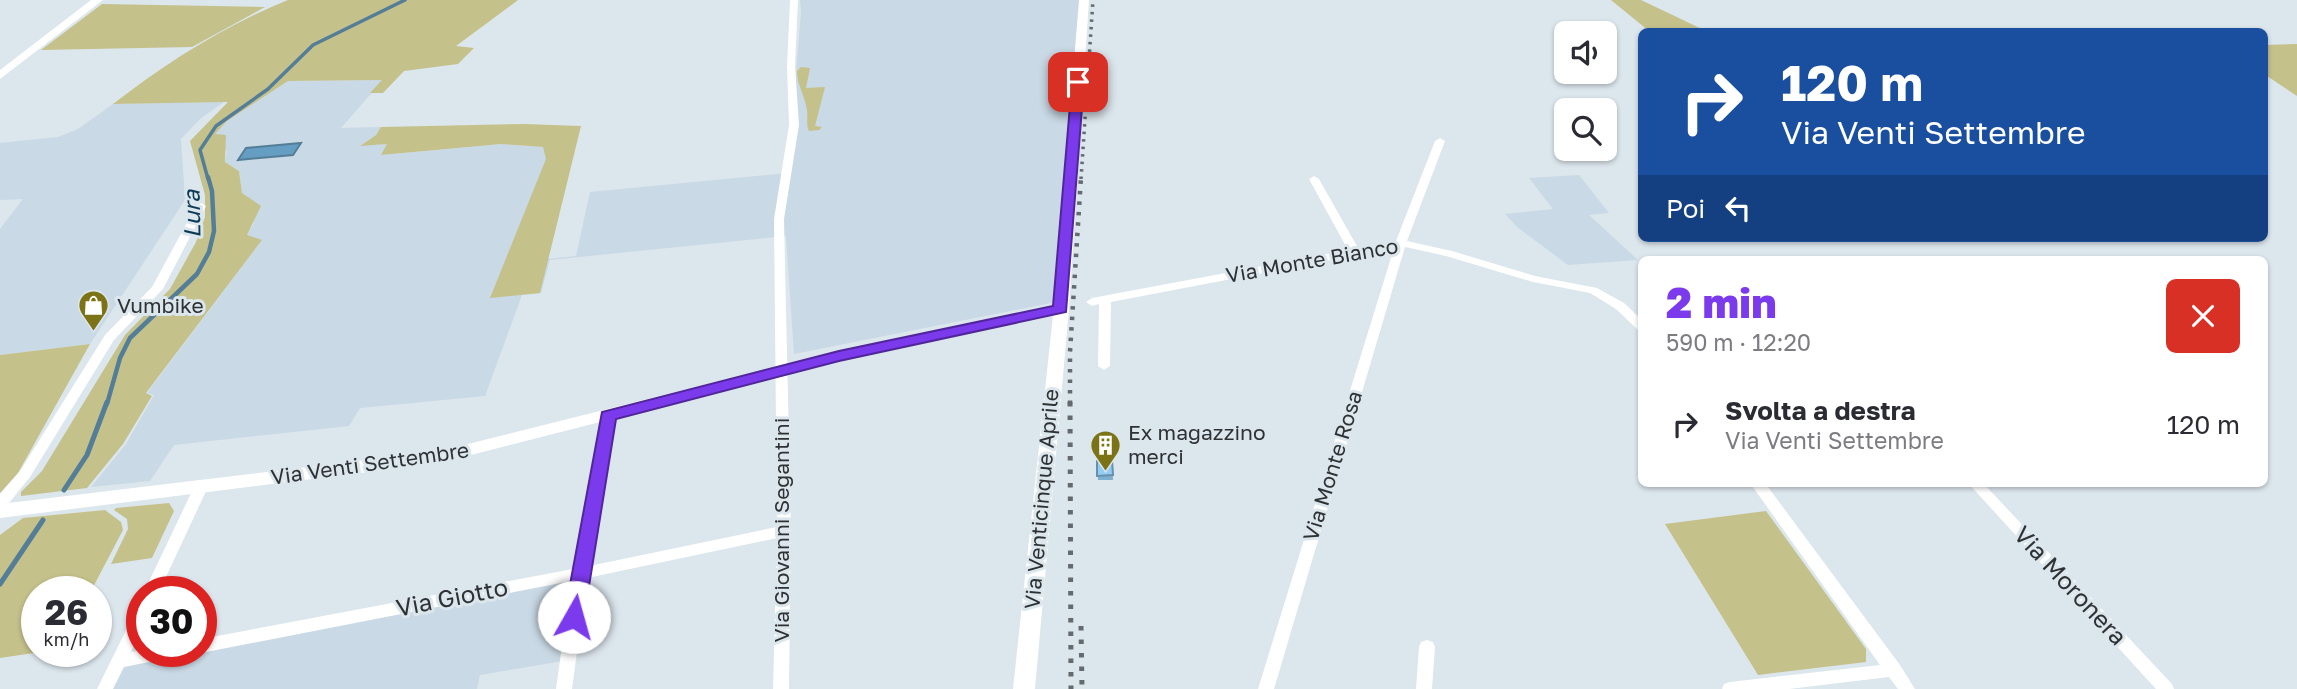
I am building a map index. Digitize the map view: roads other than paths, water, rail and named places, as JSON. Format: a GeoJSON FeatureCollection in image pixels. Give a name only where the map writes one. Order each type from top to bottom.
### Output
{"type":"FeatureCollection","features":[{"type":"Feature","properties":{"kind":"street"},"geometry":{"type":"LineString","coordinates":[[0,76],[98,0]]}},
{"type":"Feature","properties":{"kind":"street","name":"Via Giovanni Segantini"},"geometry":{"type":"LineString","coordinates":[[781,689],[784,531],[779,219],[794,125],[791,65],[794,0]]}},
{"type":"Feature","properties":{"kind":"street","name":"Via Venticinque Aprile"},"geometry":{"type":"LineString","coordinates":[[1024,689],[1060,309],[1084,0]]}},
{"type":"Feature","properties":{"kind":"street","name":"Via Monte Rosa"},"geometry":{"type":"LineString","coordinates":[[1266,689],[1401,243],[1440,141]]}},
{"type":"Feature","properties":{"kind":"street"},"geometry":{"type":"LineString","coordinates":[[1314,179],[1354,250]]}},
{"type":"Feature","properties":{"kind":"street"},"geometry":{"type":"LineString","coordinates":[[0,504],[25,474],[109,338],[157,289],[201,206]]}},
{"type":"Feature","properties":{"kind":"street","name":"Via Monte Bianco"},"geometry":{"type":"LineString","coordinates":[[1092,302],[1401,243],[1448,253],[1533,279],[1593,290],[1620,306],[1638,323]]}},
{"type":"Feature","properties":{"kind":"street"},"geometry":{"type":"LineString","coordinates":[[1104,366],[1105,301]]}},
{"type":"Feature","properties":{"kind":"street","name":"Via Venti Settembre"},"geometry":{"type":"LineString","coordinates":[[0,511],[440,457],[781,371],[1060,309]]}},
{"type":"Feature","properties":{"kind":"street"},"geometry":{"type":"LineString","coordinates":[[564,689],[580,574],[608,416]]}},
{"type":"Feature","properties":{"kind":"street"},"geometry":{"type":"LineString","coordinates":[[159,576],[201,487]]}},
{"type":"Feature","properties":{"kind":"street"},"geometry":{"type":"LineString","coordinates":[[1760,487],[1908,689]]}},
{"type":"Feature","properties":{"kind":"street","name":"Via Moronera"},"geometry":{"type":"LineString","coordinates":[[1979,487],[2166,689]]}},
{"type":"Feature","properties":{"kind":"street","name":"Via Giotto"},"geometry":{"type":"LineString","coordinates":[[217,643],[580,574],[784,531]]}},
{"type":"Feature","properties":{"kind":"street"},"geometry":{"type":"LineString","coordinates":[[105,689],[126,645]]}},
{"type":"Feature","properties":{"kind":"street"},"geometry":{"type":"LineString","coordinates":[[1424,689],[1427,648]]}},
{"type":"Feature","properties":{"kind":"street"},"geometry":{"type":"LineString","coordinates":[[118,661],[126,660]]}},
{"type":"Feature","properties":{"kind":"street"},"geometry":{"type":"LineString","coordinates":[[1730,689],[1894,670]]}},
{"type":"Feature","properties":{"kind":"water"},"geometry":{"type":"Polygon","coordinates":[[[301,143],[293,155],[238,160],[246,148],[301,143]]]}},
{"type":"Feature","properties":{"kind":"waterway","name":"Lura"},"geometry":{"type":"LineString","coordinates":[[208,179],[200,150],[216,126],[268,89],[313,45],[405,0]]}},
{"type":"Feature","properties":{"kind":"waterway","name":"Lura"},"geometry":{"type":"LineString","coordinates":[[107,404],[120,358],[130,338],[197,274],[209,252],[214,231],[212,191],[208,177]]}},
{"type":"Feature","properties":{"kind":"waterway","name":"Lura"},"geometry":{"type":"LineString","coordinates":[[64,490],[87,455],[107,402]]}},
{"type":"Feature","properties":{"kind":"waterway","name":"Lura"},"geometry":{"type":"LineString","coordinates":[[0,584],[43,520]]}},
{"type":"Feature","properties":{"kind":"railway"},"geometry":{"type":"LineString","coordinates":[[1081,179],[1093,0]]}},
{"type":"Feature","properties":{"kind":"railway"},"geometry":{"type":"LineString","coordinates":[[1070,402],[1070,352],[1081,177]]}},
{"type":"Feature","properties":{"kind":"railway"},"geometry":{"type":"LineString","coordinates":[[1070,402],[1071,689]]}},
{"type":"Feature","properties":{"kind":"railway"},"geometry":{"type":"LineString","coordinates":[[1081,626],[1082,689]]}},
{"type":"Feature","properties":{"kind":"place","name":"Vumbike"},"geometry":{"type":"Point","coordinates":[94,333]}},
{"type":"Feature","properties":{"kind":"place","name":"Ex magazzino merci"},"geometry":{"type":"Point","coordinates":[1105,472]}}]}
